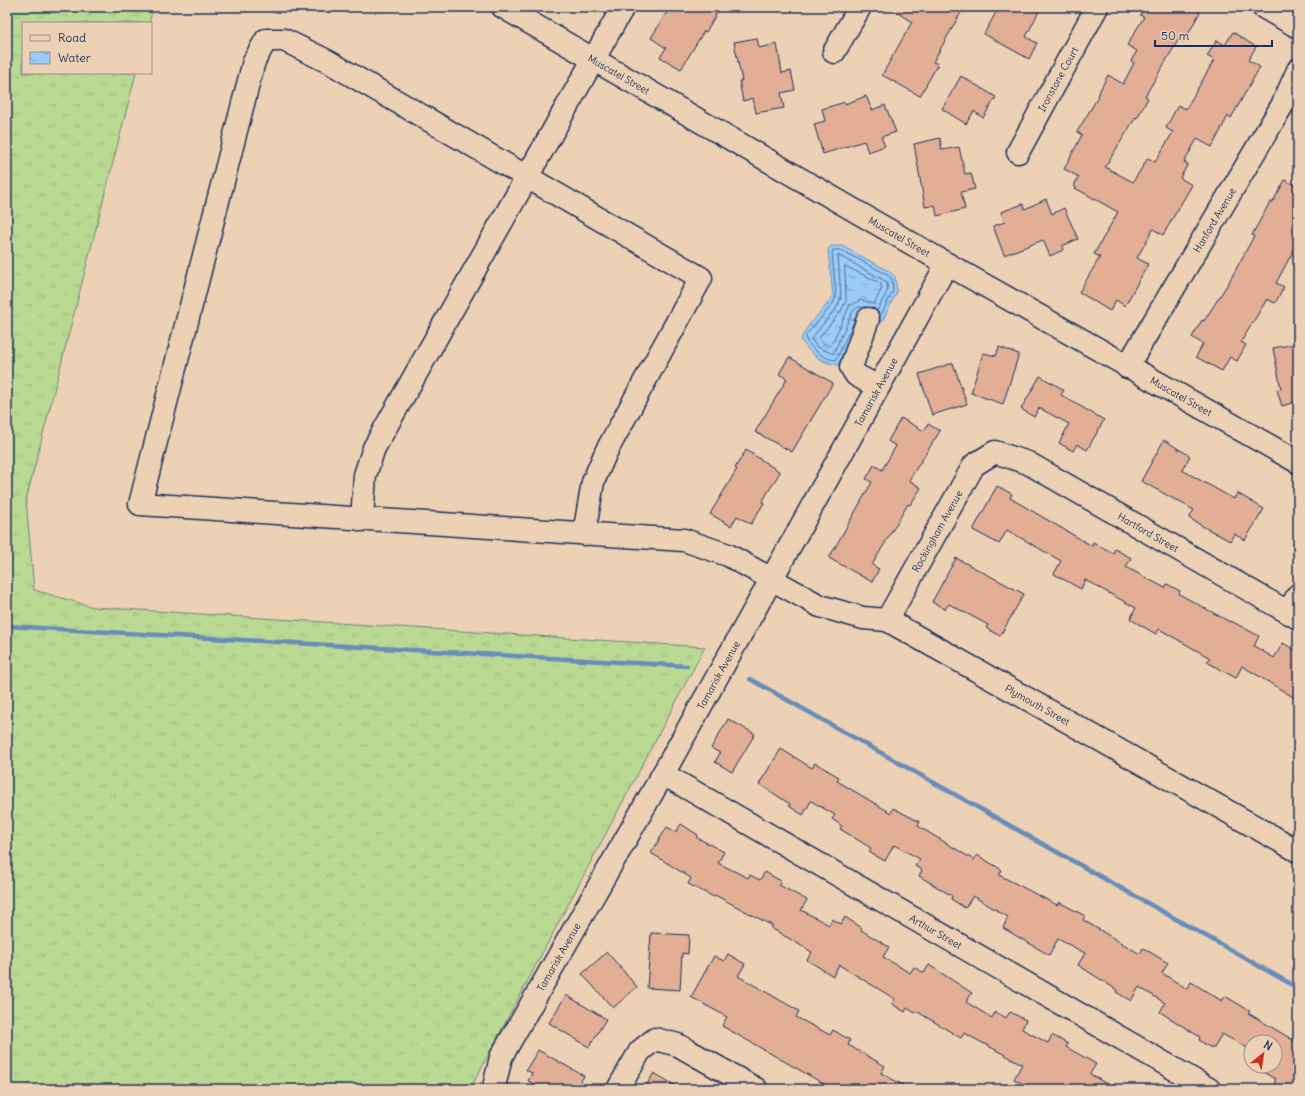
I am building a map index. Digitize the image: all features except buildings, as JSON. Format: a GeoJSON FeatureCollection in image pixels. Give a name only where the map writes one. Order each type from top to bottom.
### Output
{"type":"FeatureCollection","features":[{"type":"Feature","properties":{"kind":"street","name":"Muscatel Street"},"geometry":{"type":"LineString","coordinates":[[503,7],[947,264],[1127,367],[1298,462]]}},
{"type":"Feature","properties":{"kind":"street"},"geometry":{"type":"LineString","coordinates":[[362,520],[364,475],[374,448],[623,7]]}},
{"type":"Feature","properties":{"kind":"street"},"geometry":{"type":"LineString","coordinates":[[834,52],[860,7]]}},
{"type":"Feature","properties":{"kind":"street","name":"Ironstone Court"},"geometry":{"type":"LineString","coordinates":[[1018,152],[1098,7]]}},
{"type":"Feature","properties":{"kind":"street"},"geometry":{"type":"LineString","coordinates":[[1263,7],[1298,27]]}},
{"type":"Feature","properties":{"kind":"street","name":"Plymouth Street"},"geometry":{"type":"LineString","coordinates":[[527,176],[329,62],[284,40],[266,40],[254,61],[140,504],[362,520],[684,540],[728,555],[820,606],[863,618],[887,620],[1298,851]]}},
{"type":"Feature","properties":{"kind":"street","name":"Hanford Avenue"},"geometry":{"type":"LineString","coordinates":[[1127,367],[1283,104],[1298,70]]}},
{"type":"Feature","properties":{"kind":"street"},"geometry":{"type":"LineString","coordinates":[[527,176],[701,278],[606,452],[593,482],[584,534]]}},
{"type":"Feature","properties":{"kind":"street","name":"Tamarisk Avenue"},"geometry":{"type":"LineString","coordinates":[[495,1088],[500,1057],[663,774],[947,264]]}},
{"type":"Feature","properties":{"kind":"street"},"geometry":{"type":"LineString","coordinates":[[868,319],[851,367],[856,374],[878,387]]}},
{"type":"Feature","properties":{"kind":"street","name":"Hartford Street"},"geometry":{"type":"LineString","coordinates":[[996,452],[1028,463],[1295,608]]}},
{"type":"Feature","properties":{"kind":"street","name":"Rockingham Avenue"},"geometry":{"type":"LineString","coordinates":[[887,620],[974,465],[996,452]]}},
{"type":"Feature","properties":{"kind":"street","name":"Arthur Street"},"geometry":{"type":"LineString","coordinates":[[663,774],[1209,1089]]}},
{"type":"Feature","properties":{"kind":"street"},"geometry":{"type":"LineString","coordinates":[[618,1089],[640,1052],[655,1039],[678,1045],[756,1089]]}},
{"type":"Feature","properties":{"kind":"green space"},"geometry":{"type":"Polygon","coordinates":[[[7,7],[153,7],[149,22],[22,22],[22,74],[136,74],[26,500],[34,590],[93,607],[705,647],[470,1089],[7,1089],[7,7]]]}},
{"type":"Feature","properties":{"kind":"water"},"geometry":{"type":"Polygon","coordinates":[[[831,246],[842,246],[889,271],[895,277],[897,292],[880,325],[861,315],[838,365],[827,363],[817,357],[801,341],[811,323],[833,295],[828,250],[831,246]]]}},
{"type":"Feature","properties":{"kind":"waterway"},"geometry":{"type":"LineString","coordinates":[[7,626],[687,666]]}},
{"type":"Feature","properties":{"kind":"waterway"},"geometry":{"type":"LineString","coordinates":[[750,679],[1298,988]]}}]}
